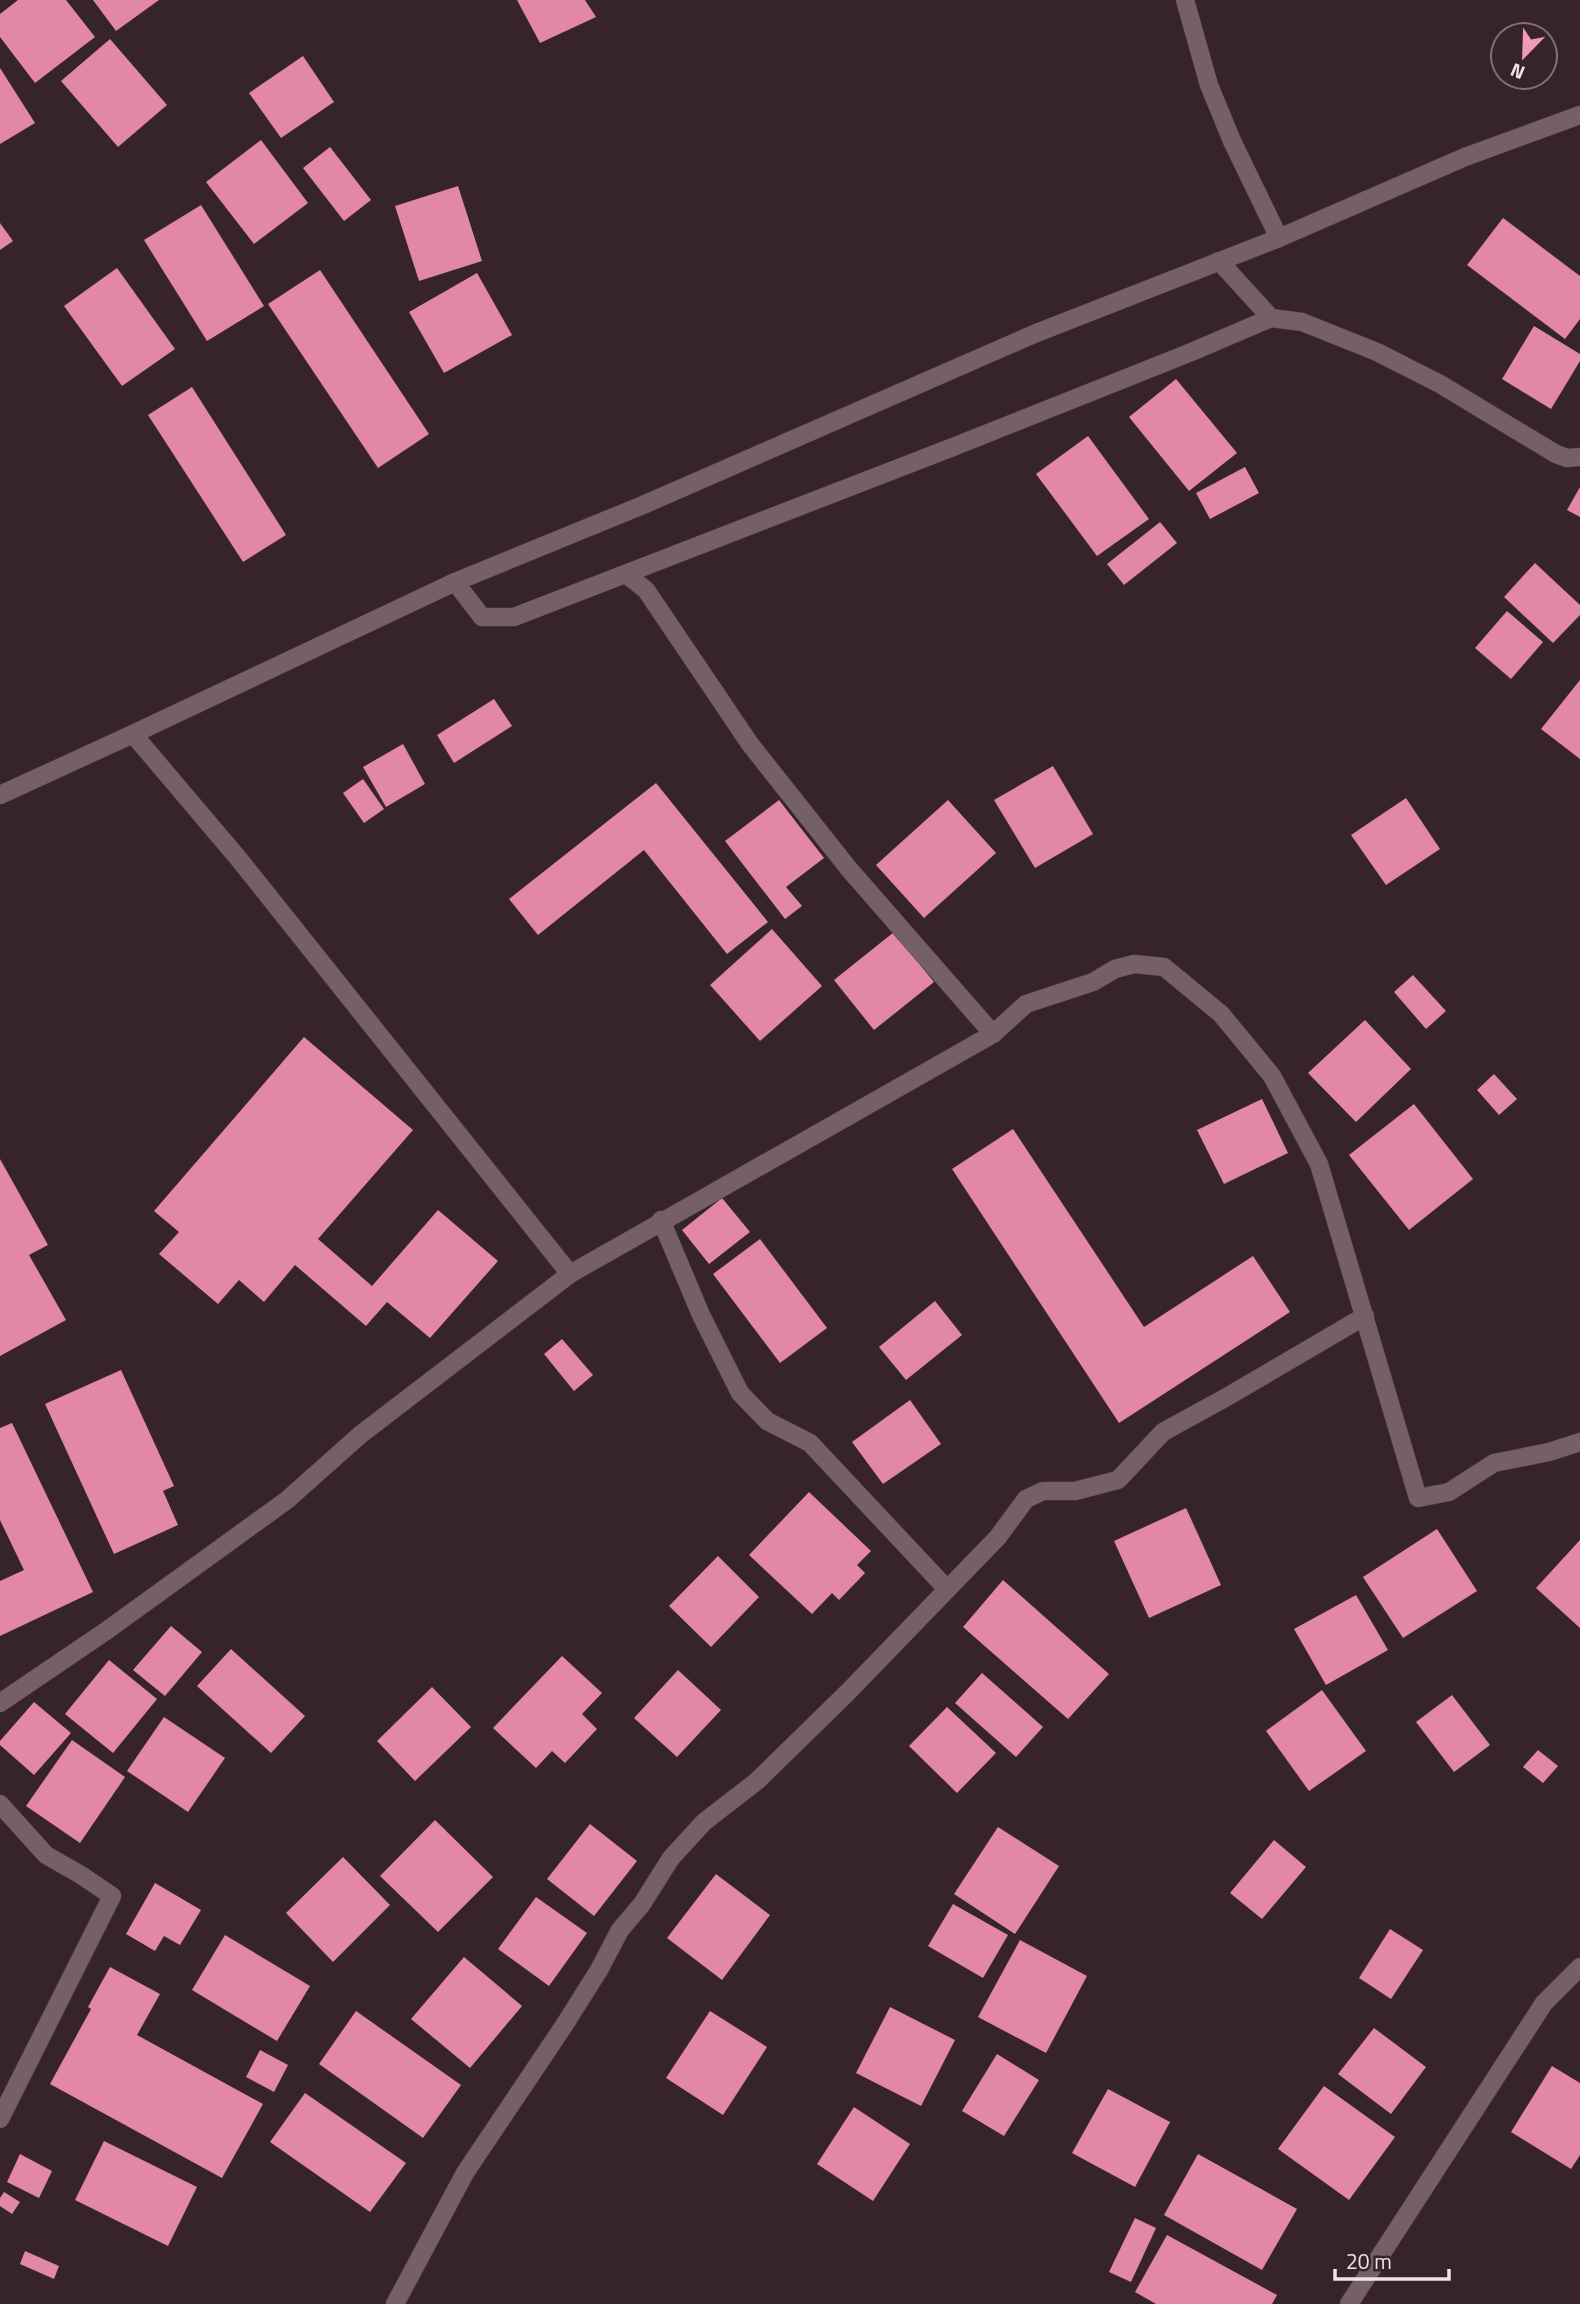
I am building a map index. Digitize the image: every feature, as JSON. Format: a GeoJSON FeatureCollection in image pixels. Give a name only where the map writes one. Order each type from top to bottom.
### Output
{"type":"FeatureCollection","features":[{"type":"Feature","properties":{"kind":"street"},"geometry":{"type":"LineString","coordinates":[[1185,0],[1209,85],[1279,238]]}},
{"type":"Feature","properties":{"kind":"street"},"geometry":{"type":"LineString","coordinates":[[0,795],[455,582],[643,505],[1034,334],[1279,238],[1465,157],[1580,115]]}},
{"type":"Feature","properties":{"kind":"street"},"geometry":{"type":"LineString","coordinates":[[1219,261],[1271,318]]}},
{"type":"Feature","properties":{"kind":"street"},"geometry":{"type":"LineString","coordinates":[[455,582],[482,617],[514,617],[1114,383],[1271,318],[1302,322],[1377,352],[1440,384],[1556,454],[1567,458],[1580,457]]}},
{"type":"Feature","properties":{"kind":"street"},"geometry":{"type":"LineString","coordinates":[[627,575],[646,590],[750,744],[841,859],[993,1034]]}},
{"type":"Feature","properties":{"kind":"street"},"geometry":{"type":"LineString","coordinates":[[134,734],[302,937],[570,1274]]}},
{"type":"Feature","properties":{"kind":"street"},"geometry":{"type":"LineString","coordinates":[[0,1703],[106,1631],[287,1500],[360,1436],[570,1274],[993,1034],[1026,1004],[1093,982],[1115,969],[1134,964],[1164,967],[1221,1014],[1272,1076],[1319,1164],[1418,1498],[1449,1492],[1494,1463],[1549,1452],[1580,1441]]}},
{"type":"Feature","properties":{"kind":"street"},"geometry":{"type":"LineString","coordinates":[[661,1220],[701,1315],[740,1393],[768,1421],[810,1443],[947,1589]]}},
{"type":"Feature","properties":{"kind":"street"},"geometry":{"type":"LineString","coordinates":[[395,2304],[465,2173],[565,2024],[620,1930],[642,1904],[671,1858],[704,1822],[757,1781],[998,1537],[1026,1499],[1043,1491],[1075,1491],[1118,1480],[1163,1432],[1364,1317]]}},
{"type":"Feature","properties":{"kind":"street"},"geometry":{"type":"LineString","coordinates":[[0,1804],[46,1855],[111,1896],[0,2119]]}},
{"type":"Feature","properties":{"kind":"street"},"geometry":{"type":"LineString","coordinates":[[1349,2304],[1544,2003],[1580,1967]]}},
{"type":"Feature","properties":{"kind":"building"},"geometry":{"type":"Polygon","coordinates":[[[18,0],[66,0],[95,37],[35,83],[0,37],[0,14],[18,0]]]}},
{"type":"Feature","properties":{"kind":"building"},"geometry":{"type":"Polygon","coordinates":[[[93,0],[159,0],[116,31],[93,0]]]}},
{"type":"Feature","properties":{"kind":"building"},"geometry":{"type":"Polygon","coordinates":[[[517,0],[585,0],[596,17],[540,43],[517,0]]]}},
{"type":"Feature","properties":{"kind":"building"},"geometry":{"type":"Polygon","coordinates":[[[110,39],[167,105],[118,147],[61,81],[110,39]]]}},
{"type":"Feature","properties":{"kind":"building"},"geometry":{"type":"Polygon","coordinates":[[[303,56],[334,102],[281,138],[249,93],[303,56]]]}},
{"type":"Feature","properties":{"kind":"building"},"geometry":{"type":"Polygon","coordinates":[[[0,68],[35,123],[0,144],[0,68]]]}},
{"type":"Feature","properties":{"kind":"building"},"geometry":{"type":"Polygon","coordinates":[[[261,140],[308,203],[254,244],[206,182],[261,140]]]}},
{"type":"Feature","properties":{"kind":"building"},"geometry":{"type":"Polygon","coordinates":[[[330,147],[371,200],[344,221],[303,168],[330,147]]]}},
{"type":"Feature","properties":{"kind":"building"},"geometry":{"type":"Polygon","coordinates":[[[458,186],[482,261],[419,281],[395,206],[458,186]]]}},
{"type":"Feature","properties":{"kind":"building"},"geometry":{"type":"Polygon","coordinates":[[[201,205],[264,306],[207,341],[144,240],[201,205]]]}},
{"type":"Feature","properties":{"kind":"building"},"geometry":{"type":"Polygon","coordinates":[[[1503,218],[1580,276],[1580,319],[1565,339],[1467,265],[1503,218]]]}},
{"type":"Feature","properties":{"kind":"building"},"geometry":{"type":"Polygon","coordinates":[[[0,223],[13,241],[0,250],[0,223]]]}},
{"type":"Feature","properties":{"kind":"building"},"geometry":{"type":"Polygon","coordinates":[[[117,268],[175,349],[122,386],[64,306],[117,268]]]}},
{"type":"Feature","properties":{"kind":"building"},"geometry":{"type":"Polygon","coordinates":[[[320,270],[429,434],[378,468],[268,304],[320,270]]]}},
{"type":"Feature","properties":{"kind":"building"},"geometry":{"type":"Polygon","coordinates":[[[477,273],[512,335],[444,373],[409,312],[477,273]]]}},
{"type":"Feature","properties":{"kind":"building"},"geometry":{"type":"Polygon","coordinates":[[[1534,326],[1580,354],[1580,361],[1551,409],[1502,379],[1534,326]]]}},
{"type":"Feature","properties":{"kind":"building"},"geometry":{"type":"Polygon","coordinates":[[[1176,379],[1237,453],[1189,491],[1129,417],[1176,379]]]}},
{"type":"Feature","properties":{"kind":"building"},"geometry":{"type":"Polygon","coordinates":[[[192,387],[286,535],[243,562],[148,415],[192,387]]]}},
{"type":"Feature","properties":{"kind":"building"},"geometry":{"type":"Polygon","coordinates":[[[1088,436],[1149,519],[1097,556],[1036,474],[1088,436]]]}},
{"type":"Feature","properties":{"kind":"building"},"geometry":{"type":"Polygon","coordinates":[[[1245,467],[1259,493],[1210,519],[1196,493],[1245,467]]]}},
{"type":"Feature","properties":{"kind":"building"},"geometry":{"type":"Polygon","coordinates":[[[1580,487],[1580,517],[1567,510],[1580,487]]]}},
{"type":"Feature","properties":{"kind":"building"},"geometry":{"type":"Polygon","coordinates":[[[1160,522],[1177,543],[1124,585],[1107,564],[1160,522]]]}},
{"type":"Feature","properties":{"kind":"building"},"geometry":{"type":"Polygon","coordinates":[[[1535,563],[1580,605],[1580,615],[1553,643],[1504,597],[1535,563]]]}},
{"type":"Feature","properties":{"kind":"building"},"geometry":{"type":"Polygon","coordinates":[[[1507,611],[1543,642],[1511,679],[1475,648],[1507,611]]]}},
{"type":"Feature","properties":{"kind":"building"},"geometry":{"type":"Polygon","coordinates":[[[1580,680],[1580,759],[1541,729],[1580,680]]]}},
{"type":"Feature","properties":{"kind":"building"},"geometry":{"type":"Polygon","coordinates":[[[494,699],[512,726],[454,763],[437,735],[494,699]]]}},
{"type":"Feature","properties":{"kind":"building"},"geometry":{"type":"Polygon","coordinates":[[[403,744],[425,784],[386,807],[363,767],[403,744]]]}},
{"type":"Feature","properties":{"kind":"building"},"geometry":{"type":"Polygon","coordinates":[[[1053,766],[1093,834],[1035,868],[994,800],[1053,766]]]}},
{"type":"Feature","properties":{"kind":"building"},"geometry":{"type":"Polygon","coordinates":[[[363,779],[384,809],[364,823],[343,793],[363,779]]]}},
{"type":"Feature","properties":{"kind":"building"},"geometry":{"type":"Polygon","coordinates":[[[656,783],[768,922],[727,954],[644,850],[538,935],[509,899],[656,783]]]}},
{"type":"Feature","properties":{"kind":"building"},"geometry":{"type":"Polygon","coordinates":[[[1406,798],[1440,849],[1386,885],[1351,835],[1406,798]]]}},
{"type":"Feature","properties":{"kind":"building"},"geometry":{"type":"Polygon","coordinates":[[[779,800],[824,858],[786,887],[802,906],[785,919],[725,841],[779,800]]]}},
{"type":"Feature","properties":{"kind":"building"},"geometry":{"type":"Polygon","coordinates":[[[948,800],[996,853],[924,918],[876,865],[948,800]]]}},
{"type":"Feature","properties":{"kind":"building"},"geometry":{"type":"Polygon","coordinates":[[[772,929],[822,986],[760,1041],[710,985],[772,929]]]}},
{"type":"Feature","properties":{"kind":"building"},"geometry":{"type":"Polygon","coordinates":[[[894,932],[934,982],[874,1030],[834,980],[894,932]]]}},
{"type":"Feature","properties":{"kind":"building"},"geometry":{"type":"Polygon","coordinates":[[[1413,975],[1446,1011],[1426,1029],[1394,992],[1413,975]]]}},
{"type":"Feature","properties":{"kind":"building"},"geometry":{"type":"Polygon","coordinates":[[[1365,1020],[1411,1069],[1356,1122],[1308,1073],[1365,1020]]]}},
{"type":"Feature","properties":{"kind":"building"},"geometry":{"type":"Polygon","coordinates":[[[304,1037],[413,1130],[318,1239],[372,1286],[438,1210],[498,1261],[430,1338],[387,1302],[366,1326],[295,1265],[264,1302],[239,1280],[218,1304],[159,1254],[179,1232],[154,1211],[304,1037]]]}},
{"type":"Feature","properties":{"kind":"building"},"geometry":{"type":"Polygon","coordinates":[[[1494,1074],[1517,1099],[1499,1115],[1477,1090],[1494,1074]]]}},
{"type":"Feature","properties":{"kind":"building"},"geometry":{"type":"Polygon","coordinates":[[[1262,1099],[1288,1153],[1224,1184],[1197,1130],[1262,1099]]]}},
{"type":"Feature","properties":{"kind":"building"},"geometry":{"type":"Polygon","coordinates":[[[1414,1104],[1473,1179],[1409,1230],[1349,1155],[1414,1104]]]}},
{"type":"Feature","properties":{"kind":"building"},"geometry":{"type":"Polygon","coordinates":[[[1013,1129],[1144,1327],[1253,1256],[1290,1312],[1119,1423],[952,1169],[1013,1129]]]}},
{"type":"Feature","properties":{"kind":"building"},"geometry":{"type":"Polygon","coordinates":[[[0,1159],[48,1245],[29,1255],[66,1320],[0,1356],[0,1159]]]}},
{"type":"Feature","properties":{"kind":"building"},"geometry":{"type":"Polygon","coordinates":[[[722,1198],[750,1232],[709,1264],[682,1230],[722,1198]]]}},
{"type":"Feature","properties":{"kind":"building"},"geometry":{"type":"Polygon","coordinates":[[[760,1239],[827,1328],[780,1363],[713,1274],[760,1239]]]}},
{"type":"Feature","properties":{"kind":"building"},"geometry":{"type":"Polygon","coordinates":[[[935,1301],[962,1335],[906,1380],[879,1347],[935,1301]]]}},
{"type":"Feature","properties":{"kind":"building"},"geometry":{"type":"Polygon","coordinates":[[[562,1339],[593,1375],[574,1391],[544,1354],[562,1339]]]}},
{"type":"Feature","properties":{"kind":"building"},"geometry":{"type":"Polygon","coordinates":[[[121,1370],[174,1486],[163,1491],[178,1525],[114,1554],[45,1404],[121,1370]]]}},
{"type":"Feature","properties":{"kind":"building"},"geometry":{"type":"Polygon","coordinates":[[[910,1400],[941,1444],[883,1484],[852,1442],[910,1400]]]}},
{"type":"Feature","properties":{"kind":"building"},"geometry":{"type":"Polygon","coordinates":[[[12,1423],[93,1592],[0,1636],[0,1581],[24,1570],[0,1520],[0,1428],[12,1423]]]}},
{"type":"Feature","properties":{"kind":"building"},"geometry":{"type":"Polygon","coordinates":[[[809,1492],[871,1551],[857,1565],[865,1573],[839,1600],[832,1593],[812,1614],[749,1555],[809,1492]]]}},
{"type":"Feature","properties":{"kind":"building"},"geometry":{"type":"Polygon","coordinates":[[[1186,1508],[1221,1585],[1149,1618],[1114,1541],[1186,1508]]]}},
{"type":"Feature","properties":{"kind":"building"},"geometry":{"type":"Polygon","coordinates":[[[1437,1529],[1477,1591],[1403,1638],[1363,1577],[1437,1529]]]}},
{"type":"Feature","properties":{"kind":"building"},"geometry":{"type":"Polygon","coordinates":[[[1580,1540],[1580,1628],[1536,1588],[1580,1540]]]}},
{"type":"Feature","properties":{"kind":"building"},"geometry":{"type":"Polygon","coordinates":[[[718,1556],[759,1597],[711,1647],[669,1606],[718,1556]]]}},
{"type":"Feature","properties":{"kind":"building"},"geometry":{"type":"Polygon","coordinates":[[[1003,1580],[1109,1674],[1068,1719],[963,1627],[1003,1580]]]}},
{"type":"Feature","properties":{"kind":"building"},"geometry":{"type":"Polygon","coordinates":[[[1356,1595],[1388,1650],[1326,1685],[1294,1629],[1356,1595]]]}},
{"type":"Feature","properties":{"kind":"building"},"geometry":{"type":"Polygon","coordinates":[[[171,1626],[202,1652],[165,1696],[133,1670],[171,1626]]]}},
{"type":"Feature","properties":{"kind":"building"},"geometry":{"type":"Polygon","coordinates":[[[231,1649],[305,1716],[271,1753],[197,1686],[231,1649]]]}},
{"type":"Feature","properties":{"kind":"building"},"geometry":{"type":"Polygon","coordinates":[[[562,1656],[602,1693],[582,1714],[597,1729],[565,1763],[552,1751],[536,1768],[493,1728],[562,1656]]]}},
{"type":"Feature","properties":{"kind":"building"},"geometry":{"type":"Polygon","coordinates":[[[109,1660],[157,1699],[113,1753],[65,1714],[109,1660]]]}},
{"type":"Feature","properties":{"kind":"building"},"geometry":{"type":"Polygon","coordinates":[[[678,1670],[721,1710],[677,1757],[634,1718],[678,1670]]]}},
{"type":"Feature","properties":{"kind":"building"},"geometry":{"type":"Polygon","coordinates":[[[982,1673],[1043,1727],[1016,1757],[955,1703],[982,1673]]]}},
{"type":"Feature","properties":{"kind":"building"},"geometry":{"type":"Polygon","coordinates":[[[432,1687],[471,1727],[415,1781],[377,1741],[432,1687]]]}},
{"type":"Feature","properties":{"kind":"building"},"geometry":{"type":"Polygon","coordinates":[[[1322,1690],[1366,1751],[1309,1791],[1266,1731],[1322,1690]]]}},
{"type":"Feature","properties":{"kind":"building"},"geometry":{"type":"Polygon","coordinates":[[[1452,1695],[1490,1745],[1454,1772],[1416,1722],[1452,1695]]]}},
{"type":"Feature","properties":{"kind":"building"},"geometry":{"type":"Polygon","coordinates":[[[34,1702],[71,1733],[34,1775],[0,1745],[0,1741],[34,1702]]]}},
{"type":"Feature","properties":{"kind":"building"},"geometry":{"type":"Polygon","coordinates":[[[947,1707],[996,1753],[957,1793],[909,1746],[947,1707]]]}},
{"type":"Feature","properties":{"kind":"building"},"geometry":{"type":"Polygon","coordinates":[[[164,1717],[225,1758],[188,1812],[127,1771],[164,1717]]]}},
{"type":"Feature","properties":{"kind":"building"},"geometry":{"type":"Polygon","coordinates":[[[72,1740],[125,1777],[80,1843],[26,1806],[72,1740]]]}},
{"type":"Feature","properties":{"kind":"building"},"geometry":{"type":"Polygon","coordinates":[[[1538,1750],[1558,1766],[1543,1783],[1523,1767],[1538,1750]]]}},
{"type":"Feature","properties":{"kind":"building"},"geometry":{"type":"Polygon","coordinates":[[[435,1820],[493,1877],[438,1932],[380,1876],[435,1820]]]}},
{"type":"Feature","properties":{"kind":"building"},"geometry":{"type":"Polygon","coordinates":[[[590,1824],[637,1861],[594,1916],[547,1879],[590,1824]]]}},
{"type":"Feature","properties":{"kind":"building"},"geometry":{"type":"Polygon","coordinates":[[[998,1827],[1059,1866],[1015,1934],[954,1894],[998,1827]]]}},
{"type":"Feature","properties":{"kind":"building"},"geometry":{"type":"Polygon","coordinates":[[[1274,1840],[1306,1867],[1262,1919],[1230,1893],[1274,1840]]]}},
{"type":"Feature","properties":{"kind":"building"},"geometry":{"type":"Polygon","coordinates":[[[343,1857],[390,1905],[333,1962],[286,1913],[343,1857]]]}},
{"type":"Feature","properties":{"kind":"building"},"geometry":{"type":"Polygon","coordinates":[[[716,1874],[770,1915],[722,1980],[667,1938],[716,1874]]]}},
{"type":"Feature","properties":{"kind":"building"},"geometry":{"type":"Polygon","coordinates":[[[155,1883],[201,1910],[180,1945],[164,1936],[155,1951],[126,1934],[155,1883]]]}},
{"type":"Feature","properties":{"kind":"building"},"geometry":{"type":"Polygon","coordinates":[[[536,1897],[587,1933],[549,1986],[498,1949],[536,1897]]]}},
{"type":"Feature","properties":{"kind":"building"},"geometry":{"type":"Polygon","coordinates":[[[953,1904],[1008,1935],[983,1978],[928,1946],[953,1904]]]}},
{"type":"Feature","properties":{"kind":"building"},"geometry":{"type":"Polygon","coordinates":[[[1390,1929],[1423,1950],[1391,1999],[1359,1978],[1390,1929]]]}},
{"type":"Feature","properties":{"kind":"building"},"geometry":{"type":"Polygon","coordinates":[[[225,1935],[310,1986],[277,2041],[192,1990],[225,1935]]]}},
{"type":"Feature","properties":{"kind":"building"},"geometry":{"type":"Polygon","coordinates":[[[1020,1940],[1087,1976],[1046,2053],[978,2017],[1020,1940]]]}},
{"type":"Feature","properties":{"kind":"building"},"geometry":{"type":"Polygon","coordinates":[[[464,1957],[522,2006],[470,2068],[411,2019],[464,1957]]]}},
{"type":"Feature","properties":{"kind":"building"},"geometry":{"type":"Polygon","coordinates":[[[110,1967],[160,1994],[137,2035],[263,2104],[222,2178],[50,2084],[91,2009],[88,2007],[110,1967]]]}},
{"type":"Feature","properties":{"kind":"building"},"geometry":{"type":"Polygon","coordinates":[[[890,2007],[955,2040],[921,2106],[856,2073],[890,2007]]]}},
{"type":"Feature","properties":{"kind":"building"},"geometry":{"type":"Polygon","coordinates":[[[356,2011],[461,2085],[423,2138],[319,2064],[356,2011]]]}},
{"type":"Feature","properties":{"kind":"building"},"geometry":{"type":"Polygon","coordinates":[[[710,2011],[767,2047],[723,2115],[666,2078],[710,2011]]]}},
{"type":"Feature","properties":{"kind":"building"},"geometry":{"type":"Polygon","coordinates":[[[1374,2028],[1426,2067],[1391,2114],[1338,2074],[1374,2028]]]}},
{"type":"Feature","properties":{"kind":"building"},"geometry":{"type":"Polygon","coordinates":[[[260,2050],[288,2065],[274,2092],[246,2077],[260,2050]]]}},
{"type":"Feature","properties":{"kind":"building"},"geometry":{"type":"Polygon","coordinates":[[[997,2054],[1039,2080],[1004,2136],[962,2111],[997,2054]]]}},
{"type":"Feature","properties":{"kind":"building"},"geometry":{"type":"Polygon","coordinates":[[[1552,2066],[1580,2083],[1580,2155],[1571,2169],[1511,2132],[1552,2066]]]}},
{"type":"Feature","properties":{"kind":"building"},"geometry":{"type":"Polygon","coordinates":[[[1324,2086],[1395,2137],[1349,2200],[1278,2149],[1324,2086]]]}},
{"type":"Feature","properties":{"kind":"building"},"geometry":{"type":"Polygon","coordinates":[[[1108,2089],[1170,2122],[1135,2187],[1072,2153],[1108,2089]]]}},
{"type":"Feature","properties":{"kind":"building"},"geometry":{"type":"Polygon","coordinates":[[[305,2093],[406,2163],[370,2212],[270,2142],[305,2093]]]}},
{"type":"Feature","properties":{"kind":"building"},"geometry":{"type":"Polygon","coordinates":[[[854,2107],[910,2144],[873,2201],[817,2164],[854,2107]]]}},
{"type":"Feature","properties":{"kind":"building"},"geometry":{"type":"Polygon","coordinates":[[[104,2141],[197,2187],[168,2246],[75,2200],[104,2141]]]}},
{"type":"Feature","properties":{"kind":"building"},"geometry":{"type":"Polygon","coordinates":[[[20,2154],[52,2171],[39,2198],[7,2182],[20,2154]]]}},
{"type":"Feature","properties":{"kind":"building"},"geometry":{"type":"Polygon","coordinates":[[[1198,2154],[1297,2209],[1262,2270],[1164,2215],[1198,2154]]]}},
{"type":"Feature","properties":{"kind":"building"},"geometry":{"type":"Polygon","coordinates":[[[4,2192],[20,2202],[12,2214],[0,2206],[0,2198],[4,2192]]]}},
{"type":"Feature","properties":{"kind":"building"},"geometry":{"type":"Polygon","coordinates":[[[1135,2218],[1156,2228],[1131,2282],[1109,2272],[1135,2218]]]}},
{"type":"Feature","properties":{"kind":"building"},"geometry":{"type":"Polygon","coordinates":[[[1167,2235],[1277,2295],[1272,2304],[1156,2304],[1135,2292],[1167,2235]]]}},
{"type":"Feature","properties":{"kind":"building"},"geometry":{"type":"Polygon","coordinates":[[[25,2251],[59,2266],[54,2279],[20,2264],[25,2251]]]}}]}
